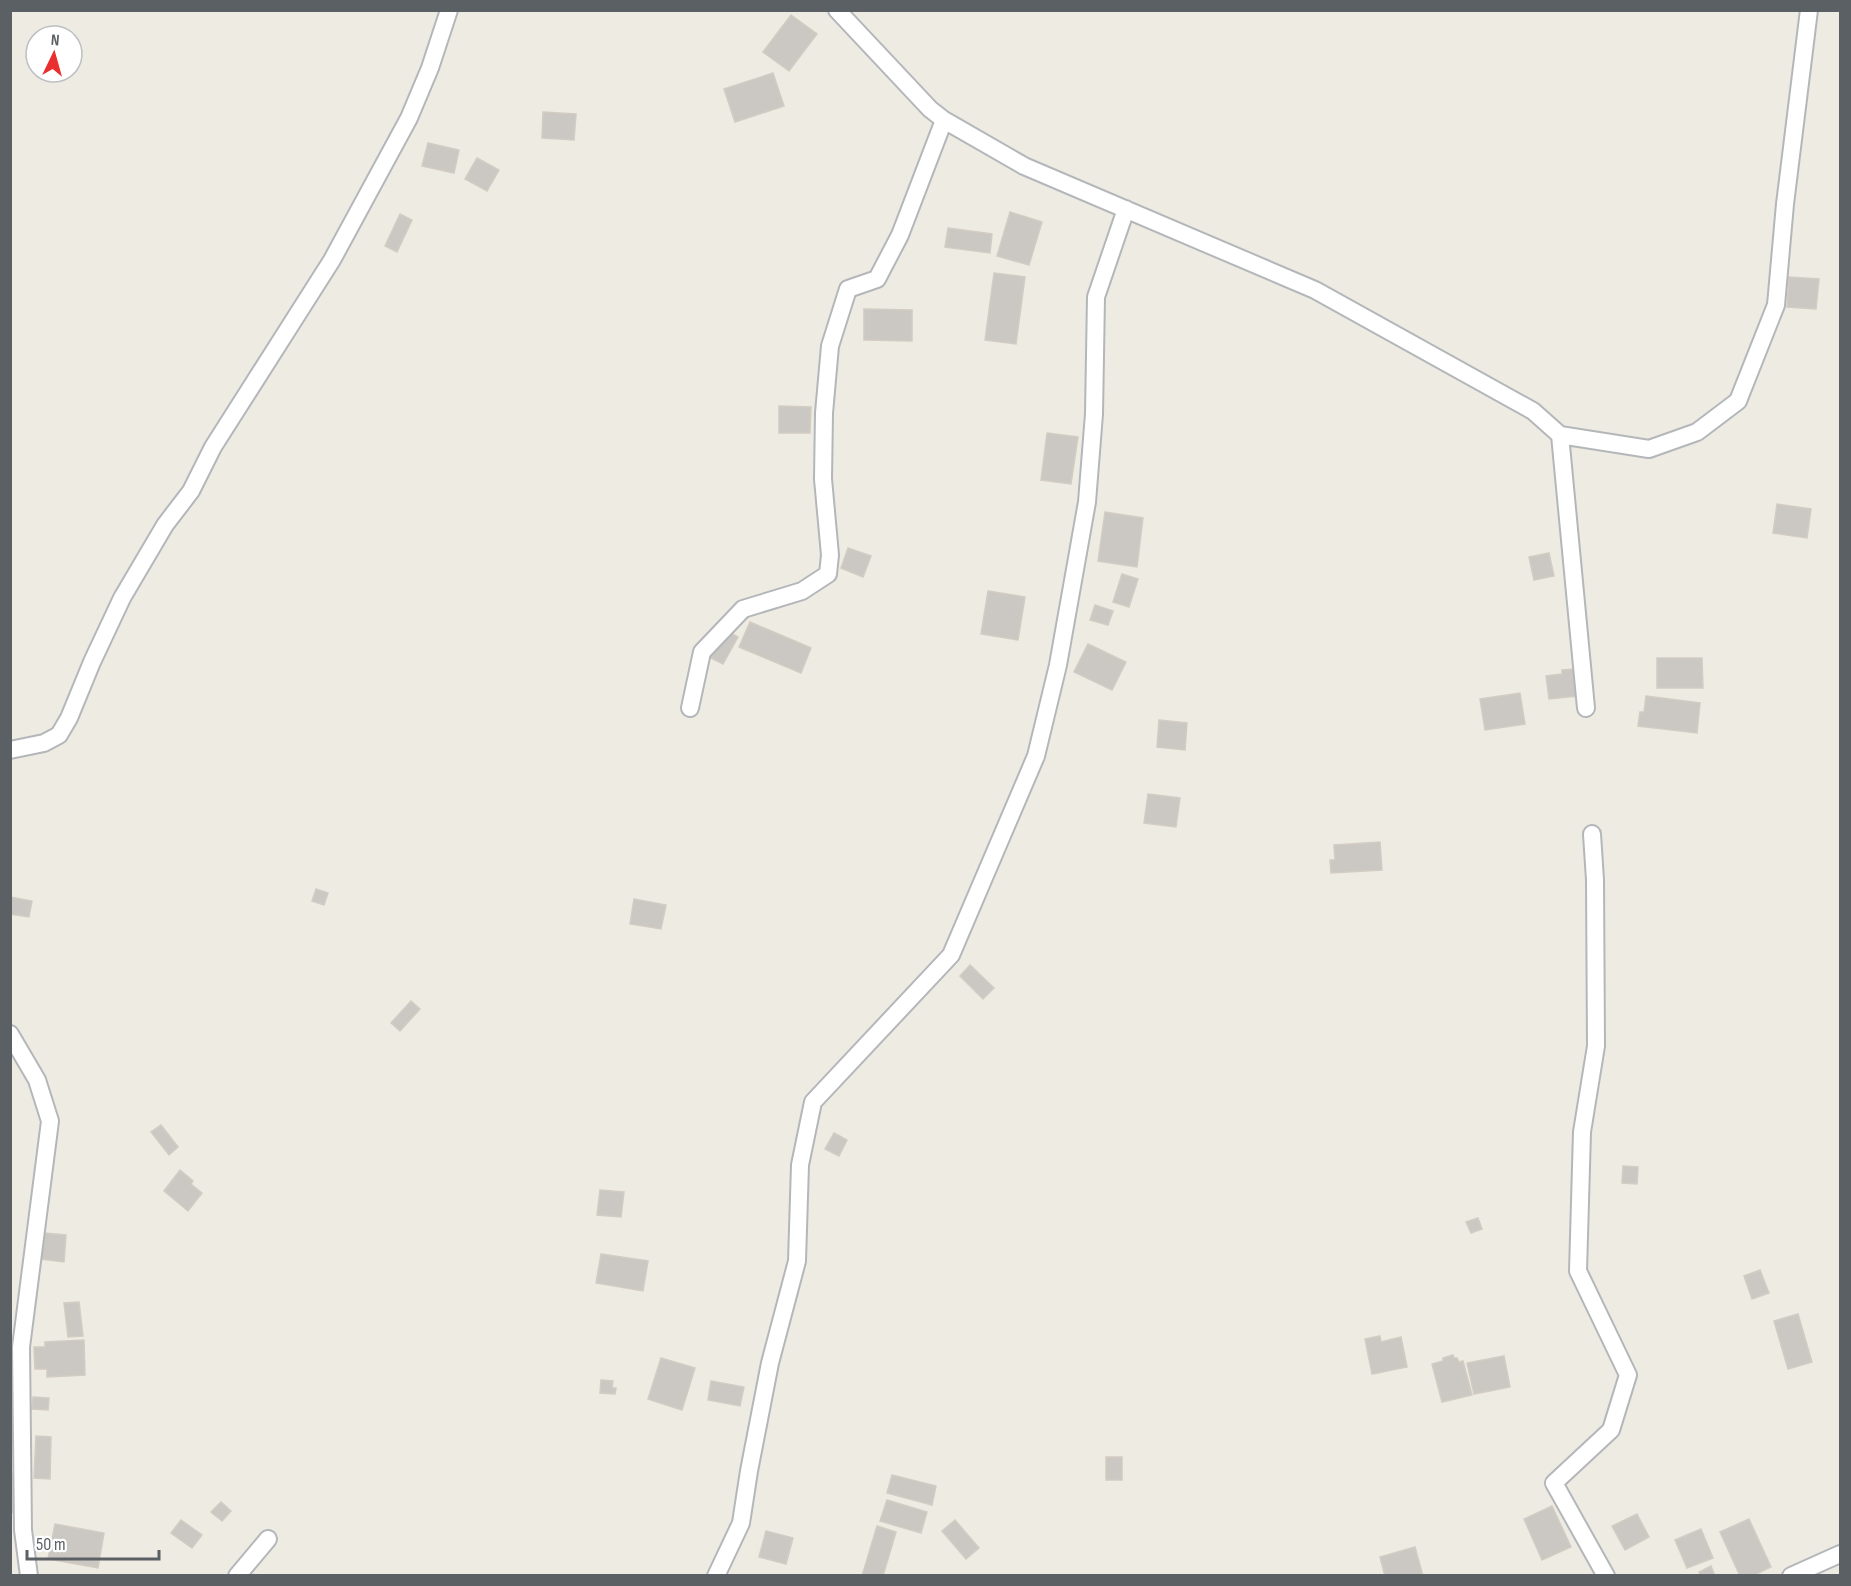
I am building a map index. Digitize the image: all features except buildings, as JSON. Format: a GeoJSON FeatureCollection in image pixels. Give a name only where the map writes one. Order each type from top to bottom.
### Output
{"type":"FeatureCollection","features":[{"type":"Feature","properties":{"kind":"street"},"geometry":{"type":"LineString","coordinates":[[10,750],[44,743],[59,735],[69,718],[122,598],[165,525],[191,491],[213,447],[332,260],[393,149],[430,68],[449,10]]}},
{"type":"Feature","properties":{"kind":"street"},"geometry":{"type":"LineString","coordinates":[[837,10],[944,120],[1023,166],[1315,290],[1533,411],[1560,435],[1649,449],[1697,432],[1738,401],[1776,306],[1785,204],[1809,10]]}},
{"type":"Feature","properties":{"kind":"street"},"geometry":{"type":"LineString","coordinates":[[690,708],[702,652],[743,609],[802,591],[828,574],[830,555],[823,479],[824,413],[830,346],[848,289],[877,279],[900,235],[944,120]]}},
{"type":"Feature","properties":{"kind":"street"},"geometry":{"type":"LineString","coordinates":[[716,1575],[741,1523],[770,1363],[797,1261],[800,1165],[813,1102],[951,955],[1035,756],[1058,665],[1087,502],[1094,414],[1096,297],[1126,209]]}},
{"type":"Feature","properties":{"kind":"street"},"geometry":{"type":"LineString","coordinates":[[1560,435],[1586,708]]}},
{"type":"Feature","properties":{"kind":"street"},"geometry":{"type":"LineString","coordinates":[[1592,834],[1595,880],[1596,1046],[1582,1132],[1578,1270],[1628,1375],[1611,1430],[1554,1483],[1606,1575]]}},
{"type":"Feature","properties":{"kind":"street"},"geometry":{"type":"LineString","coordinates":[[10,1034],[37,1080],[50,1121],[21,1347],[23,1530],[29,1575]]}},
{"type":"Feature","properties":{"kind":"street"},"geometry":{"type":"LineString","coordinates":[[237,1575],[268,1539]]}},
{"type":"Feature","properties":{"kind":"street"},"geometry":{"type":"LineString","coordinates":[[1791,1575],[1840,1554]]}},
{"type":"Feature","properties":{"kind":"street"},"geometry":{"type":"LineString","coordinates":[[19,1575],[27,1558]]}}]}
